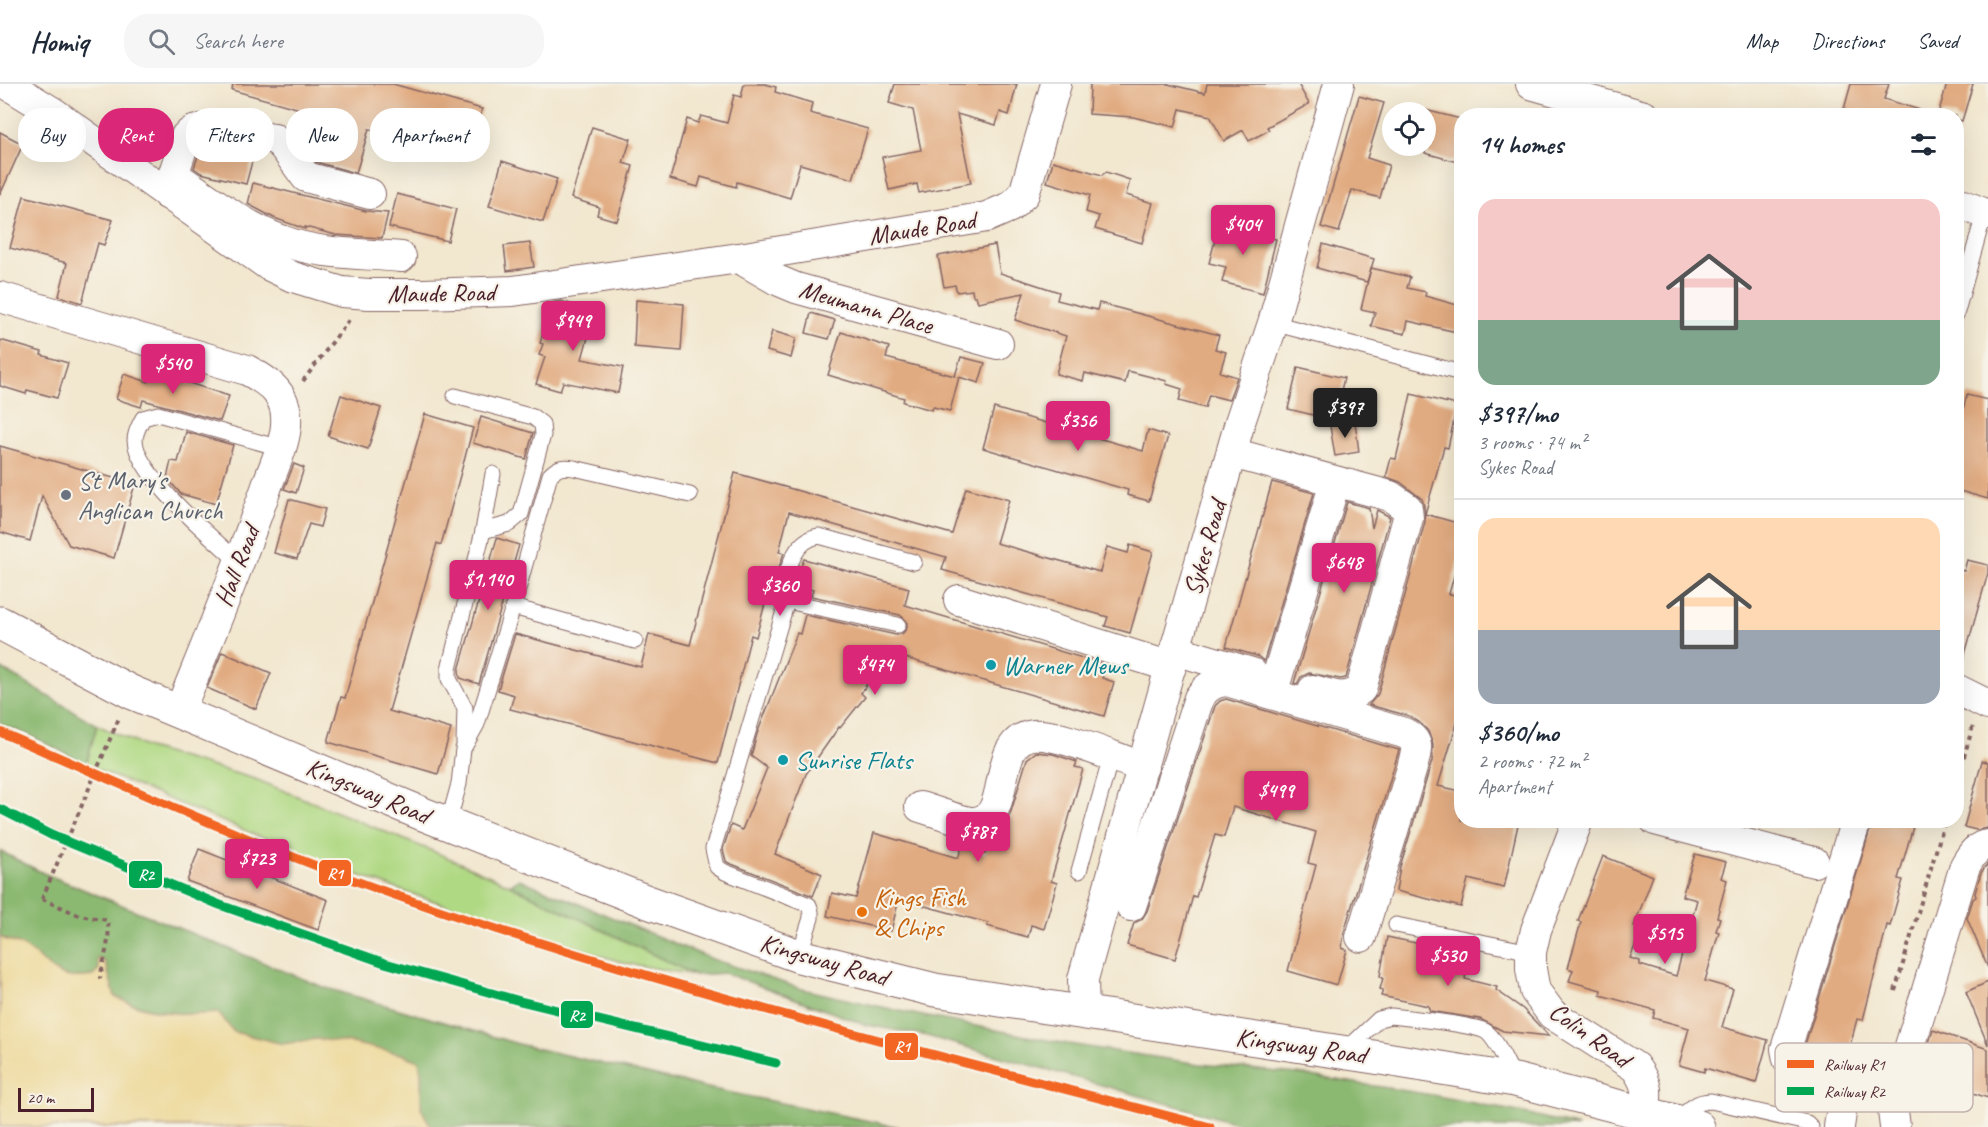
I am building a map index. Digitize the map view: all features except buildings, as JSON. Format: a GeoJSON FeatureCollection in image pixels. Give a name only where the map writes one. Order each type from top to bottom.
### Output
{"type":"FeatureCollection","features":[{"type":"Feature","properties":{"kind":"main road","name":"Kingsway Road"},"geometry":{"type":"LineString","coordinates":[[0,623],[131,692],[448,824],[648,902],[799,956],[935,990],[1515,1080],[1688,1124]]}},
{"type":"Feature","properties":{"kind":"street","name":"Maude Road"},"geometry":{"type":"LineString","coordinates":[[8,84],[171,185],[276,269],[323,287],[342,292],[369,294],[513,291],[739,258],[987,217],[1010,207],[1024,194],[1056,84]]}},
{"type":"Feature","properties":{"kind":"street","name":"Sykes Road"},"geometry":{"type":"LineString","coordinates":[[1084,1014],[1083,979],[1240,422],[1273,323],[1339,84]]}},
{"type":"Feature","properties":{"kind":"street"},"geometry":{"type":"LineString","coordinates":[[1531,84],[1616,108]]}},
{"type":"Feature","properties":{"kind":"street"},"geometry":{"type":"LineString","coordinates":[[370,194],[306,177],[284,146],[275,139],[201,129],[193,130],[186,136],[171,185],[281,240],[309,249],[401,257]]}},
{"type":"Feature","properties":{"kind":"street"},"geometry":{"type":"LineString","coordinates":[[1964,205],[1986,215]]}},
{"type":"Feature","properties":{"kind":"street","name":"Meumann Place"},"geometry":{"type":"LineString","coordinates":[[739,258],[796,288],[998,344]]}},
{"type":"Feature","properties":{"kind":"street"},"geometry":{"type":"LineString","coordinates":[[0,297],[247,370],[267,381],[279,394],[285,412]]}},
{"type":"Feature","properties":{"kind":"street","name":"Hall Road"},"geometry":{"type":"LineString","coordinates":[[179,712],[240,563],[280,448],[285,412]]}},
{"type":"Feature","properties":{"kind":"street"},"geometry":{"type":"LineString","coordinates":[[959,600],[1173,658],[1341,697],[1353,696],[1361,689],[1370,662],[1408,518],[1407,508],[1390,496],[1232,453]]}},
{"type":"Feature","properties":{"kind":"street"},"geometry":{"type":"LineString","coordinates":[[1276,681],[1335,482]]}},
{"type":"Feature","properties":{"kind":"street"},"geometry":{"type":"LineString","coordinates":[[1131,906],[1199,698],[1206,688],[1215,682],[1227,681],[1404,733],[1413,738],[1417,745],[1361,937]]}},
{"type":"Feature","properties":{"kind":"street"},"geometry":{"type":"LineString","coordinates":[[1964,696],[1982,711]]}},
{"type":"Feature","properties":{"kind":"street"},"geometry":{"type":"LineString","coordinates":[[920,807],[972,822],[986,819],[997,802],[1006,761],[1017,742],[1031,735],[1053,736],[1111,757],[1184,748]]}},
{"type":"Feature","properties":{"kind":"street","name":"Colin Road"},"geometry":{"type":"LineString","coordinates":[[1575,828],[1536,930],[1531,952],[1535,992],[1552,1014],[1635,1066],[1644,1080],[1647,1094],[1644,1114]]}},
{"type":"Feature","properties":{"kind":"street"},"geometry":{"type":"LineString","coordinates":[[1685,828],[1814,862]]}},
{"type":"Feature","properties":{"kind":"street"},"geometry":{"type":"LineString","coordinates":[[1788,1043],[1854,828]]}},
{"type":"Feature","properties":{"kind":"street"},"geometry":{"type":"LineString","coordinates":[[1911,1043],[1965,866],[1975,851],[1988,845]]}},
{"type":"Feature","properties":{"kind":"street"},"geometry":{"type":"LineString","coordinates":[[1839,1127],[1841,1112]]}},
{"type":"Feature","properties":{"kind":"street"},"geometry":{"type":"LineString","coordinates":[[1893,1112],[1895,1127]]}},
{"type":"Feature","properties":{"kind":"lane"},"geometry":{"type":"LineString","coordinates":[[1964,288],[1986,215]]}},
{"type":"Feature","properties":{"kind":"lane"},"geometry":{"type":"LineString","coordinates":[[1273,323],[1454,371]]}},
{"type":"Feature","properties":{"kind":"lane"},"geometry":{"type":"LineString","coordinates":[[455,396],[533,417],[542,424],[543,435],[521,514],[509,524],[483,531]]}},
{"type":"Feature","properties":{"kind":"lane"},"geometry":{"type":"LineString","coordinates":[[240,563],[165,492],[138,453],[135,441],[136,430],[143,418],[158,414],[280,448]]}},
{"type":"Feature","properties":{"kind":"lane"},"geometry":{"type":"LineString","coordinates":[[463,749],[477,724],[550,475],[557,468],[566,466],[690,495]]}},
{"type":"Feature","properties":{"kind":"lane"},"geometry":{"type":"LineString","coordinates":[[448,824],[459,784],[466,720],[465,708],[449,679],[449,669],[483,531],[494,474]]}},
{"type":"Feature","properties":{"kind":"lane"},"geometry":{"type":"LineString","coordinates":[[898,625],[779,599],[795,552],[811,537],[819,536],[914,562]]}},
{"type":"Feature","properties":{"kind":"lane"},"geometry":{"type":"LineString","coordinates":[[788,601],[713,849],[717,867],[725,872],[809,905],[811,918],[799,956]]}},
{"type":"Feature","properties":{"kind":"lane"},"geometry":{"type":"LineString","coordinates":[[513,607],[636,641]]}},
{"type":"Feature","properties":{"kind":"lane"},"geometry":{"type":"LineString","coordinates":[[1079,871],[1111,757]]}},
{"type":"Feature","properties":{"kind":"lane"},"geometry":{"type":"LineString","coordinates":[[1396,925],[1531,952]]}},
{"type":"Feature","properties":{"kind":"lane"},"geometry":{"type":"LineString","coordinates":[[1344,1052],[1379,1019],[1391,1016],[1472,1028],[1485,1031],[1492,1038],[1515,1080]]}},
{"type":"Feature","properties":{"kind":"lane"},"geometry":{"type":"LineString","coordinates":[[1688,1124],[1692,1105],[1712,1101],[1808,1123],[1811,1127]]}},
{"type":"Feature","properties":{"kind":"path"},"geometry":{"type":"LineString","coordinates":[[285,412],[369,294]]}},
{"type":"Feature","properties":{"kind":"path"},"geometry":{"type":"LineString","coordinates":[[1964,761],[1982,711]]}},
{"type":"Feature","properties":{"kind":"path"},"geometry":{"type":"LineString","coordinates":[[100,979],[103,955],[110,932],[107,920],[79,915],[42,899],[113,732]]}},
{"type":"Feature","properties":{"kind":"path"},"geometry":{"type":"LineString","coordinates":[[1940,838],[1943,828]]}},
{"type":"Feature","properties":{"kind":"green space"},"geometry":{"type":"Polygon","coordinates":[[[0,668],[97,725],[86,764],[31,736],[0,724],[0,668]]]}},
{"type":"Feature","properties":{"kind":"green space"},"geometry":{"type":"Polygon","coordinates":[[[97,725],[148,748],[255,779],[435,852],[510,885],[695,975],[624,963],[397,889],[319,861],[86,765],[97,725]]]}},
{"type":"Feature","properties":{"kind":"green space"},"geometry":{"type":"Polygon","coordinates":[[[0,851],[43,873],[323,987],[522,1045],[712,1089],[899,1127],[431,1127],[420,1108],[419,1061],[401,1054],[316,1039],[283,1044],[234,1032],[218,1013],[179,1013],[140,1006],[115,997],[105,962],[98,958],[99,969],[93,976],[70,977],[56,972],[23,946],[0,937],[0,851]]]}},
{"type":"Feature","properties":{"kind":"green space"},"geometry":{"type":"Polygon","coordinates":[[[519,879],[712,959],[802,989],[918,1015],[1068,1044],[1200,1064],[1298,1074],[1432,1095],[1529,1114],[1578,1127],[1251,1127],[923,1035],[866,1025],[725,973],[695,975],[510,885],[519,879]]]}},
{"type":"Feature","properties":{"kind":"sand"},"geometry":{"type":"Polygon","coordinates":[[[0,937],[23,946],[55,972],[70,977],[93,976],[99,969],[97,958],[105,962],[115,997],[140,1007],[192,1014],[218,1013],[234,1032],[283,1044],[316,1039],[351,1043],[401,1054],[419,1061],[421,1108],[431,1127],[0,1127],[0,937]]]}},
{"type":"Feature","properties":{"kind":"railway"},"geometry":{"type":"LineString","coordinates":[[0,732],[310,863],[415,902],[513,934],[810,1022],[1210,1127]]}},
{"type":"Feature","properties":{"kind":"rail line","name":"R1"},"geometry":{"type":"LineString","coordinates":[[0,732],[310,863],[415,902],[513,934],[810,1022],[1210,1127]]}},
{"type":"Feature","properties":{"kind":"rail line","name":"R2"},"geometry":{"type":"LineString","coordinates":[[0,809],[51,835],[220,905],[385,963],[520,1001],[776,1063]]}},
{"type":"Feature","properties":{"kind":"place","name":"St Mary's Anglican Church"},"geometry":{"type":"Point","coordinates":[66,495]}},
{"type":"Feature","properties":{"kind":"place","name":"Warner Mews"},"geometry":{"type":"Point","coordinates":[991,665]}},
{"type":"Feature","properties":{"kind":"place","name":"Sunrise Flats"},"geometry":{"type":"Point","coordinates":[783,760]}},
{"type":"Feature","properties":{"kind":"place","name":"Kings Fish & Chips"},"geometry":{"type":"Point","coordinates":[862,912]}}]}
